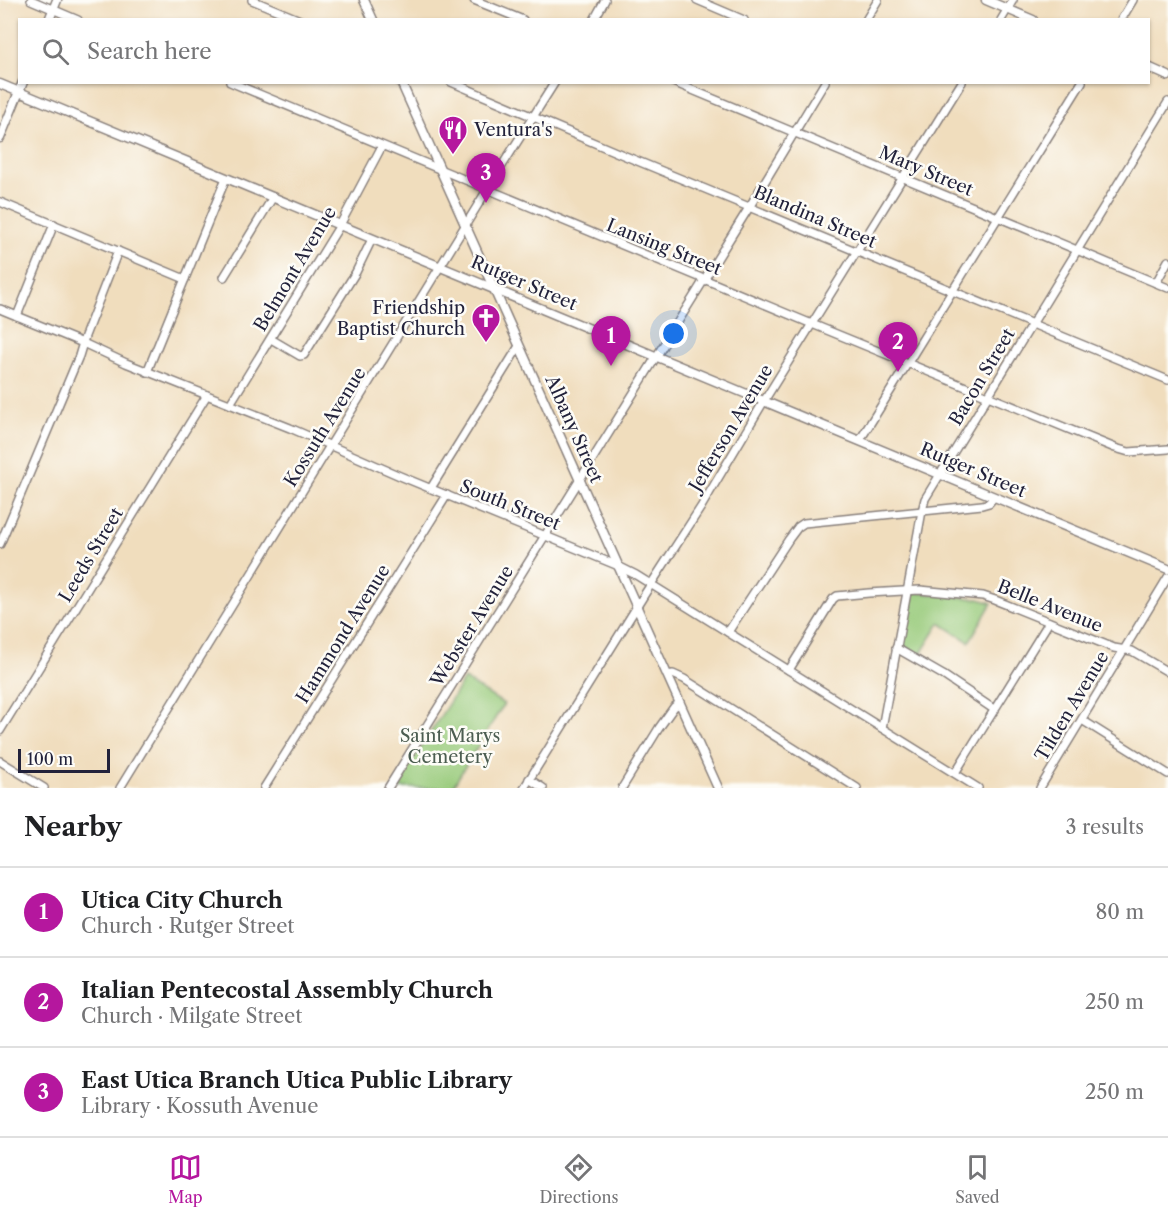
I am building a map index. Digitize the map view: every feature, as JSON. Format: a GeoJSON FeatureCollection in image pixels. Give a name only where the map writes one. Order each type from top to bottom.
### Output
{"type":"FeatureCollection","features":[{"type":"Feature","properties":{"kind":"street"},"geometry":{"type":"LineString","coordinates":[[31,0],[74,18]]}},
{"type":"Feature","properties":{"kind":"street"},"geometry":{"type":"LineString","coordinates":[[51,18],[57,0]]}},
{"type":"Feature","properties":{"kind":"street"},"geometry":{"type":"LineString","coordinates":[[252,0],[295,18]]}},
{"type":"Feature","properties":{"kind":"street"},"geometry":{"type":"LineString","coordinates":[[364,0],[372,18]]}},
{"type":"Feature","properties":{"kind":"street"},"geometry":{"type":"LineString","coordinates":[[474,0],[518,18]]}},
{"type":"Feature","properties":{"kind":"street"},"geometry":{"type":"LineString","coordinates":[[595,18],[605,0]]}},
{"type":"Feature","properties":{"kind":"street"},"geometry":{"type":"LineString","coordinates":[[697,0],[739,18]]}},
{"type":"Feature","properties":{"kind":"street"},"geometry":{"type":"LineString","coordinates":[[867,18],[878,0]]}},
{"type":"Feature","properties":{"kind":"street"},"geometry":{"type":"LineString","coordinates":[[986,0],[1028,18]]}},
{"type":"Feature","properties":{"kind":"street"},"geometry":{"type":"LineString","coordinates":[[1002,18],[1013,0]]}},
{"type":"Feature","properties":{"kind":"street"},"geometry":{"type":"LineString","coordinates":[[1122,18],[1133,0]]}},
{"type":"Feature","properties":{"kind":"street"},"geometry":{"type":"LineString","coordinates":[[1150,68],[1168,75]]}},
{"type":"Feature","properties":{"kind":"street","name":"Rutger Street"},"geometry":{"type":"LineString","coordinates":[[0,84],[1168,569]]}},
{"type":"Feature","properties":{"kind":"street"},"geometry":{"type":"LineString","coordinates":[[0,138],[22,84]]}},
{"type":"Feature","properties":{"kind":"street","name":"Lansing Street"},"geometry":{"type":"LineString","coordinates":[[235,84],[1089,437],[1129,452],[1168,449]]}},
{"type":"Feature","properties":{"kind":"street","name":"Albany Street"},"geometry":{"type":"LineString","coordinates":[[402,84],[718,788]]}},
{"type":"Feature","properties":{"kind":"street","name":"Blandina Street"},"geometry":{"type":"LineString","coordinates":[[456,84],[1168,380]]}},
{"type":"Feature","properties":{"kind":"street","name":"Kossuth Avenue"},"geometry":{"type":"LineString","coordinates":[[120,788],[554,84]]}},
{"type":"Feature","properties":{"kind":"street","name":"Mary Street"},"geometry":{"type":"LineString","coordinates":[[678,84],[1168,288]]}},
{"type":"Feature","properties":{"kind":"street","name":"Webster Avenue"},"geometry":{"type":"LineString","coordinates":[[388,788],[705,280],[824,84]]}},
{"type":"Feature","properties":{"kind":"street","name":"Jefferson Avenue"},"geometry":{"type":"LineString","coordinates":[[524,788],[701,507],[961,84]]}},
{"type":"Feature","properties":{"kind":"street"},"geometry":{"type":"LineString","coordinates":[[860,440],[1081,84]]}},
{"type":"Feature","properties":{"kind":"street","name":"Bacon Street"},"geometry":{"type":"LineString","coordinates":[[882,728],[925,499],[1168,102]]}},
{"type":"Feature","properties":{"kind":"street","name":"Belmont Avenue"},"geometry":{"type":"LineString","coordinates":[[230,405],[340,225],[382,146]]}},
{"type":"Feature","properties":{"kind":"street"},"geometry":{"type":"LineString","coordinates":[[147,372],[226,178]]}},
{"type":"Feature","properties":{"kind":"street"},"geometry":{"type":"LineString","coordinates":[[224,277],[273,197]]}},
{"type":"Feature","properties":{"kind":"street"},"geometry":{"type":"LineString","coordinates":[[0,202],[185,279]]}},
{"type":"Feature","properties":{"kind":"street"},"geometry":{"type":"LineString","coordinates":[[17,316],[54,224]]}},
{"type":"Feature","properties":{"kind":"street"},"geometry":{"type":"LineString","coordinates":[[271,339],[300,356],[304,355],[356,273],[372,238]]}},
{"type":"Feature","properties":{"kind":"street"},"geometry":{"type":"LineString","coordinates":[[0,544],[75,367],[118,251]]}},
{"type":"Feature","properties":{"kind":"street"},"geometry":{"type":"LineString","coordinates":[[1156,283],[1168,261]]}},
{"type":"Feature","properties":{"kind":"street","name":"South Street"},"geometry":{"type":"LineString","coordinates":[[0,309],[616,565],[978,788]]}},
{"type":"Feature","properties":{"kind":"street"},"geometry":{"type":"LineString","coordinates":[[431,488],[519,346]]}},
{"type":"Feature","properties":{"kind":"street","name":"Leeds Street"},"geometry":{"type":"LineString","coordinates":[[0,731],[207,395]]}},
{"type":"Feature","properties":{"kind":"street","name":"Hammond Avenue"},"geometry":{"type":"LineString","coordinates":[[264,788],[447,495]]}},
{"type":"Feature","properties":{"kind":"street"},"geometry":{"type":"LineString","coordinates":[[728,632],[789,539],[804,523],[982,505],[989,503],[994,496]]}},
{"type":"Feature","properties":{"kind":"street","name":"Tilden Avenue"},"geometry":{"type":"LineString","coordinates":[[1040,788],[1168,577]]}},
{"type":"Feature","properties":{"kind":"street","name":"Belle Avenue"},"geometry":{"type":"LineString","coordinates":[[789,670],[837,596],[920,590],[984,596],[1114,648],[1132,651],[1168,672]]}},
{"type":"Feature","properties":{"kind":"street"},"geometry":{"type":"LineString","coordinates":[[955,773],[1049,621]]}},
{"type":"Feature","properties":{"kind":"street"},"geometry":{"type":"LineString","coordinates":[[896,648],[943,675],[995,710]]}},
{"type":"Feature","properties":{"kind":"street"},"geometry":{"type":"LineString","coordinates":[[667,675],[673,674],[684,680],[857,788]]}},
{"type":"Feature","properties":{"kind":"street"},"geometry":{"type":"LineString","coordinates":[[622,788],[664,721],[674,707],[680,703]]}},
{"type":"Feature","properties":{"kind":"street"},"geometry":{"type":"LineString","coordinates":[[1082,720],[1168,774]]}},
{"type":"Feature","properties":{"kind":"street"},"geometry":{"type":"LineString","coordinates":[[0,761],[44,788]]}},
{"type":"Feature","properties":{"kind":"street"},"geometry":{"type":"LineString","coordinates":[[529,779],[543,788]]}},
{"type":"Feature","properties":{"kind":"green space"},"geometry":{"type":"Polygon","coordinates":[[[913,592],[979,599],[992,603],[969,642],[940,623],[920,655],[902,645],[913,592]]]}},
{"type":"Feature","properties":{"kind":"green space","name":"Saint Marys Cemetery"},"geometry":{"type":"Polygon","coordinates":[[[464,679],[504,704],[452,788],[395,788],[464,679]]]}},
{"type":"Feature","properties":{"kind":"place","name":"Ventura's"},"geometry":{"type":"Point","coordinates":[453,156]}},
{"type":"Feature","properties":{"kind":"place","name":"East Utica Branch Utica Public Library"},"geometry":{"type":"Point","coordinates":[486,203]}},
{"type":"Feature","properties":{"kind":"place","name":"Friendship Baptist Church"},"geometry":{"type":"Point","coordinates":[486,344]}},
{"type":"Feature","properties":{"kind":"place","name":"Utica City Church"},"geometry":{"type":"Point","coordinates":[611,366]}},
{"type":"Feature","properties":{"kind":"place","name":"Italian Pentecostal Assembly Church"},"geometry":{"type":"Point","coordinates":[898,372]}}]}
